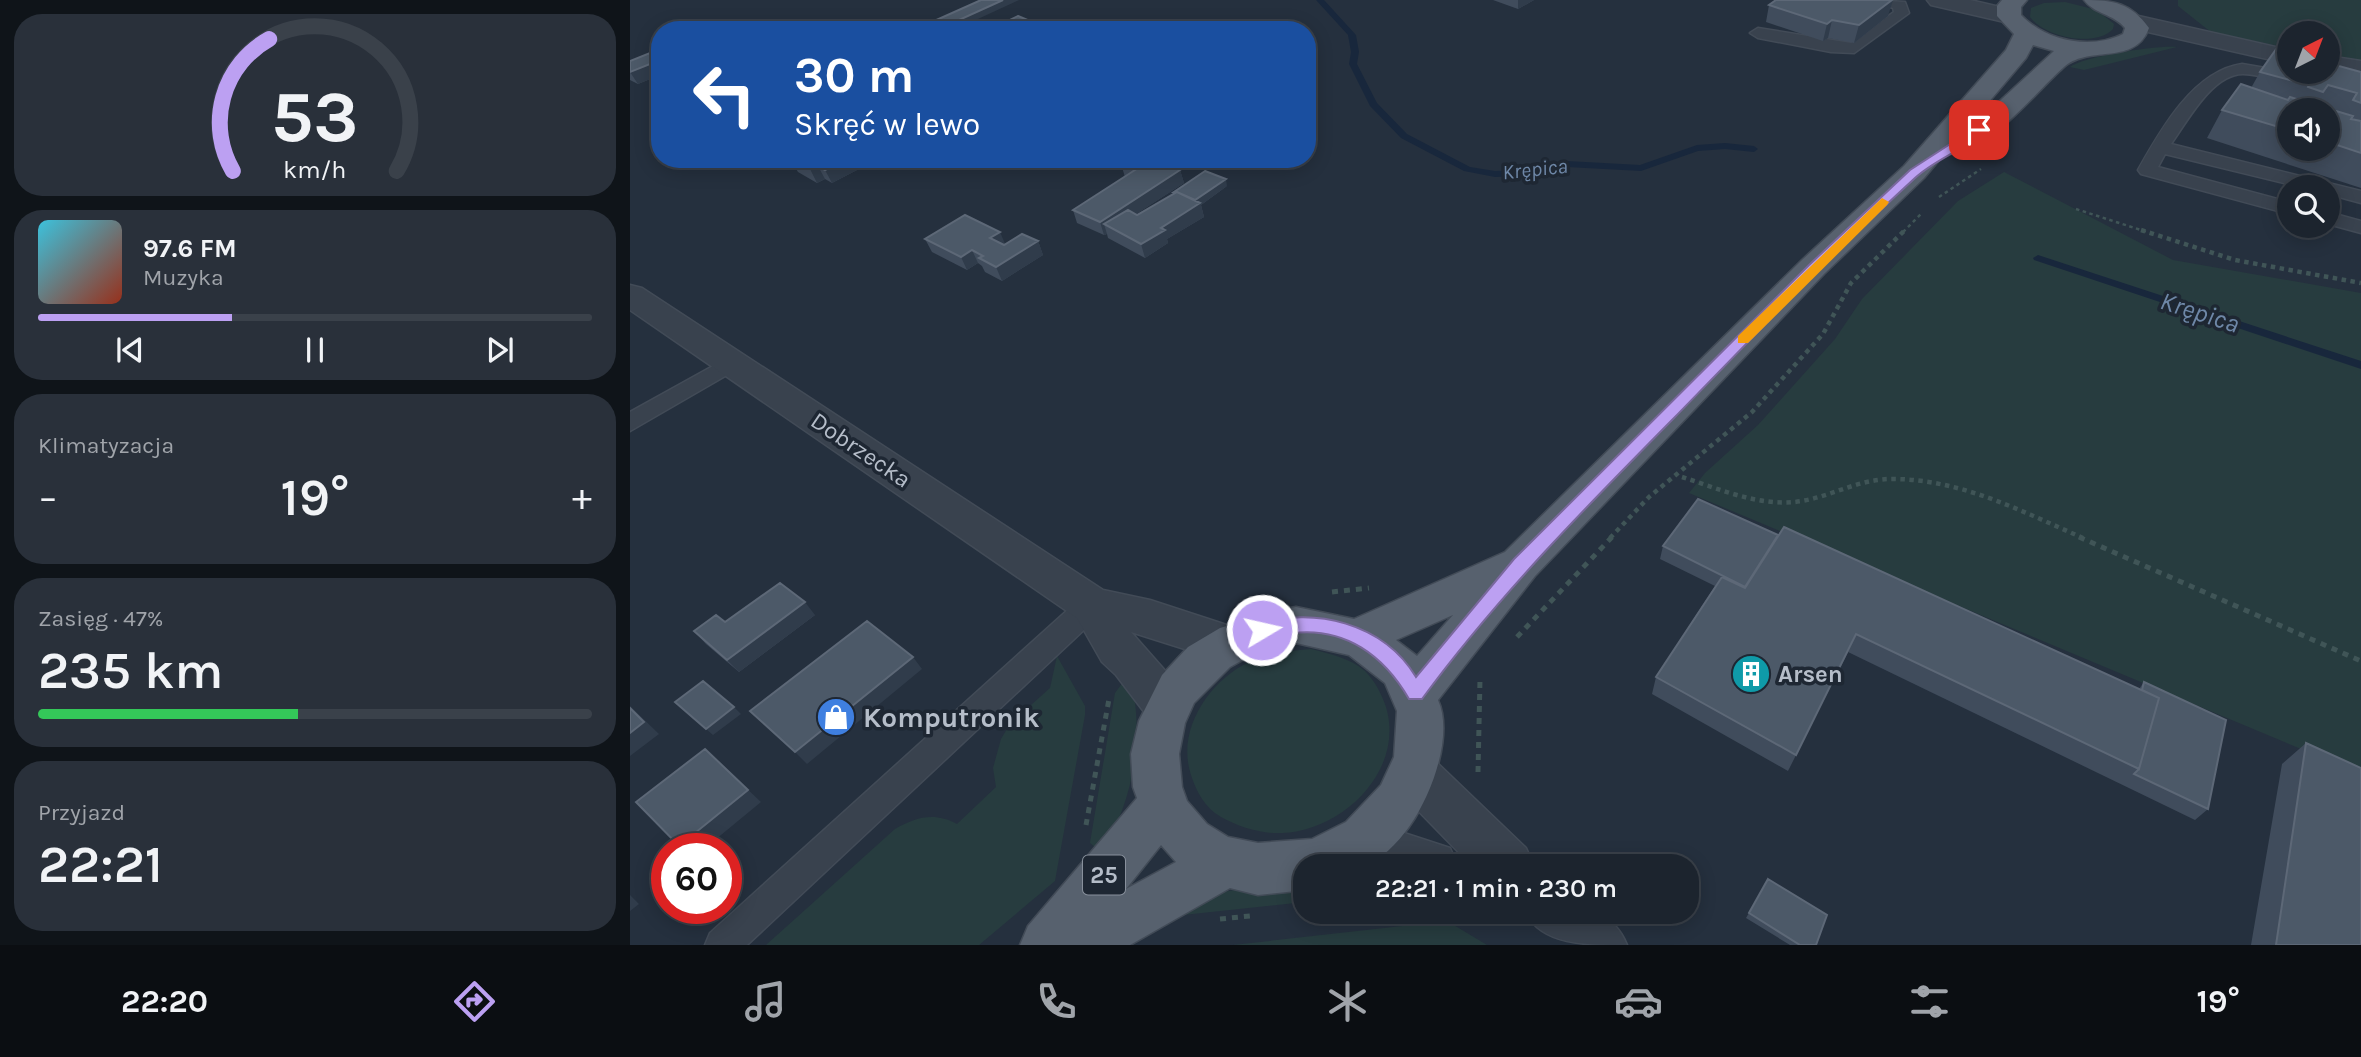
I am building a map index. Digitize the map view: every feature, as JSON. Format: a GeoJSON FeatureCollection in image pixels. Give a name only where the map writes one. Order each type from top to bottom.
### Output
{"type":"FeatureCollection","features":[{"type":"Feature","properties":{"kind":"main road"},"geometry":{"type":"LineString","coordinates":[[2012,10],[2077,47],[2117,46],[2120,14]]}},
{"type":"Feature","properties":{"kind":"main road"},"geometry":{"type":"LineString","coordinates":[[1416,693],[1454,642],[1470,627],[1520,564],[1813,267],[1914,172],[2017,52],[2012,10]]}},
{"type":"Feature","properties":{"kind":"main road"},"geometry":{"type":"LineString","coordinates":[[1914,172],[1999,116],[2057,60],[2077,47]]}},
{"type":"Feature","properties":{"kind":"main road"},"geometry":{"type":"LineString","coordinates":[[1360,636],[1421,611],[1520,564]]}},
{"type":"Feature","properties":{"kind":"main road"},"geometry":{"type":"LineString","coordinates":[[1296,625],[1329,626],[1360,636],[1393,660],[1416,693],[1422,719],[1422,746],[1415,774],[1401,800],[1382,823],[1358,843],[1326,858],[1292,868],[1258,869],[1226,862],[1198,849],[1176,829],[1161,805],[1153,772],[1155,738],[1167,706],[1190,675],[1229,644],[1262,630],[1296,625]]}},
{"type":"Feature","properties":{"kind":"main road","name":"25"},"geometry":{"type":"LineString","coordinates":[[1047,945],[1161,805]]}},
{"type":"Feature","properties":{"kind":"main road","name":"25"},"geometry":{"type":"LineString","coordinates":[[1078,945],[1226,862]]}},
{"type":"Feature","properties":{"kind":"street"},"geometry":{"type":"LineString","coordinates":[[1939,0],[2012,10]]}},
{"type":"Feature","properties":{"kind":"street"},"geometry":{"type":"LineString","coordinates":[[2120,14],[2277,55]]}},
{"type":"Feature","properties":{"kind":"street"},"geometry":{"type":"LineString","coordinates":[[2340,66],[2361,69]]}},
{"type":"Feature","properties":{"kind":"street","name":"Dobrzecka"},"geometry":{"type":"LineString","coordinates":[[630,295],[1092,605]]}},
{"type":"Feature","properties":{"kind":"street"},"geometry":{"type":"LineString","coordinates":[[1092,605],[1150,618],[1229,644]]}},
{"type":"Feature","properties":{"kind":"street"},"geometry":{"type":"LineString","coordinates":[[1092,605],[1118,649],[1132,662],[1167,706]]}},
{"type":"Feature","properties":{"kind":"street"},"geometry":{"type":"LineString","coordinates":[[1415,774],[1496,854]]}},
{"type":"Feature","properties":{"kind":"street"},"geometry":{"type":"LineString","coordinates":[[1358,843],[1393,854]]}},
{"type":"Feature","properties":{"kind":"street"},"geometry":{"type":"LineString","coordinates":[[1567,924],[1600,945]]}},
{"type":"Feature","properties":{"kind":"lane"},"geometry":{"type":"LineString","coordinates":[[1758,33],[1831,47],[1854,48],[1902,13],[1900,5],[1876,0]]}},
{"type":"Feature","properties":{"kind":"lane"},"geometry":{"type":"LineString","coordinates":[[2277,205],[2147,170],[2160,147],[2207,83],[2220,73],[2260,70],[2312,85]]}},
{"type":"Feature","properties":{"kind":"lane"},"geometry":{"type":"LineString","coordinates":[[2160,147],[2277,176]]}},
{"type":"Feature","properties":{"kind":"lane"},"geometry":{"type":"LineString","coordinates":[[2340,192],[2361,197]]}},
{"type":"Feature","properties":{"kind":"lane"},"geometry":{"type":"LineString","coordinates":[[2340,221],[2361,227]]}},
{"type":"Feature","properties":{"kind":"lane"},"geometry":{"type":"LineString","coordinates":[[630,423],[731,363]]}},
{"type":"Feature","properties":{"kind":"lane"},"geometry":{"type":"LineString","coordinates":[[722,945],[1092,605]]}},
{"type":"Feature","properties":{"kind":"path"},"geometry":{"type":"LineString","coordinates":[[1512,643],[1649,497],[1752,412],[1823,334],[1851,283],[1939,196],[1985,166]]}},
{"type":"Feature","properties":{"kind":"path"},"geometry":{"type":"LineString","coordinates":[[2076,209],[2235,260],[2361,283]]}},
{"type":"Feature","properties":{"kind":"path"},"geometry":{"type":"LineString","coordinates":[[1682,477],[1754,500],[1790,502],[1808,500],[1860,482],[1909,478],[1954,485],[1987,496],[2361,661]]}},
{"type":"Feature","properties":{"kind":"path"},"geometry":{"type":"LineString","coordinates":[[1207,922],[1257,915]]}},
{"type":"Feature","properties":{"kind":"green space"},"geometry":{"type":"Polygon","coordinates":[[[2178,0],[2361,0],[2361,61],[2340,57],[2340,21],[2277,21],[2277,46],[2212,33],[2178,6],[2178,0]]]}},
{"type":"Feature","properties":{"kind":"green space"},"geometry":{"type":"Polygon","coordinates":[[[2065,2],[2097,10],[2114,24],[2113,29],[2095,38],[2070,38],[2047,30],[2030,17],[2031,8],[2044,3],[2065,2]]]}},
{"type":"Feature","properties":{"kind":"green space"},"geometry":{"type":"Polygon","coordinates":[[[2177,47],[2084,70],[2070,67],[2090,59],[2122,52],[2177,47]]]}},
{"type":"Feature","properties":{"kind":"green space"},"geometry":{"type":"Polygon","coordinates":[[[2004,172],[2173,260],[2361,293],[2361,774],[1689,493],[1705,473],[1758,425],[1835,339],[1862,299],[1958,201],[2004,172]]]}},
{"type":"Feature","properties":{"kind":"green space"},"geometry":{"type":"Polygon","coordinates":[[[1311,649],[1353,663],[1365,671],[1378,688],[1386,707],[1389,730],[1386,753],[1378,774],[1364,793],[1347,809],[1305,830],[1266,832],[1228,821],[1206,804],[1191,775],[1188,741],[1199,709],[1209,694],[1234,670],[1272,654],[1311,649]]]}},
{"type":"Feature","properties":{"kind":"green space"},"geometry":{"type":"Polygon","coordinates":[[[1057,656],[1085,706],[1085,715],[1055,881],[979,945],[766,945],[895,829],[911,821],[933,817],[957,824],[996,787],[993,768],[1001,739],[1010,724],[1050,688],[1057,656]]]}},
{"type":"Feature","properties":{"kind":"green space"},"geometry":{"type":"Polygon","coordinates":[[[1129,674],[1136,719],[1134,766],[1122,811],[1101,852],[1090,843],[1115,693],[1129,674]]]}},
{"type":"Feature","properties":{"kind":"green space"},"geometry":{"type":"Polygon","coordinates":[[[1293,885],[1293,903],[1183,915],[1161,913],[1214,894],[1293,885]]]}},
{"type":"Feature","properties":{"kind":"green space"},"geometry":{"type":"Polygon","coordinates":[[[1420,924],[1452,924],[1487,945],[1233,945],[1420,924]]]}},
{"type":"Feature","properties":{"kind":"building"},"geometry":{"type":"Polygon","coordinates":[[[981,0],[1003,0],[957,21],[934,21],[981,0]]]}},
{"type":"Feature","properties":{"kind":"building"},"geometry":{"type":"Polygon","coordinates":[[[1776,0],[1892,0],[1859,25],[1832,20],[1827,24],[1769,5],[1776,0]]]}},
{"type":"Feature","properties":{"kind":"building"},"geometry":{"type":"Polygon","coordinates":[[[1018,16],[1030,21],[1008,21],[1018,16]]]}},
{"type":"Feature","properties":{"kind":"building"},"geometry":{"type":"Polygon","coordinates":[[[2277,48],[2277,77],[2260,72],[2277,48]]]}},
{"type":"Feature","properties":{"kind":"building"},"geometry":{"type":"Polygon","coordinates":[[[651,53],[651,64],[630,72],[630,61],[651,53]]]}},
{"type":"Feature","properties":{"kind":"building"},"geometry":{"type":"Polygon","coordinates":[[[2340,66],[2361,72],[2361,103],[2353,100],[2357,93],[2328,85],[2323,92],[2308,87],[2305,84],[2340,84],[2340,66]]]}},
{"type":"Feature","properties":{"kind":"building"},"geometry":{"type":"Polygon","coordinates":[[[2241,84],[2282,98],[2277,98],[2277,126],[2222,110],[2241,84]]]}},
{"type":"Feature","properties":{"kind":"building"},"geometry":{"type":"Polygon","coordinates":[[[2340,112],[2361,121],[2361,153],[2340,146],[2340,112]]]}},
{"type":"Feature","properties":{"kind":"building"},"geometry":{"type":"Polygon","coordinates":[[[1130,168],[1180,170],[1100,222],[1073,210],[1135,170],[1130,168]]]}},
{"type":"Feature","properties":{"kind":"building"},"geometry":{"type":"Polygon","coordinates":[[[1205,171],[1226,179],[1195,200],[1174,192],[1205,171]]]}},
{"type":"Feature","properties":{"kind":"building"},"geometry":{"type":"Polygon","coordinates":[[[1177,192],[1200,203],[1161,228],[1165,230],[1141,244],[1104,224],[1128,210],[1137,215],[1177,192]]]}},
{"type":"Feature","properties":{"kind":"building"},"geometry":{"type":"Polygon","coordinates":[[[965,215],[1000,232],[990,238],[1004,245],[1022,234],[1038,241],[996,267],[979,258],[983,256],[972,250],[961,257],[925,239],[965,215]]]}},
{"type":"Feature","properties":{"kind":"building"},"geometry":{"type":"Polygon","coordinates":[[[1698,499],[1778,535],[1745,587],[1663,546],[1698,499]]]}},
{"type":"Feature","properties":{"kind":"building"},"geometry":{"type":"Polygon","coordinates":[[[1784,527],[2159,698],[2139,769],[1856,634],[1796,755],[1656,677],[1722,577],[1745,588],[1784,527]]]}},
{"type":"Feature","properties":{"kind":"building"},"geometry":{"type":"Polygon","coordinates":[[[780,583],[805,602],[727,660],[694,631],[716,615],[725,622],[780,583]]]}},
{"type":"Feature","properties":{"kind":"building"},"geometry":{"type":"Polygon","coordinates":[[[867,621],[913,657],[795,752],[750,711],[867,621]]]}},
{"type":"Feature","properties":{"kind":"building"},"geometry":{"type":"Polygon","coordinates":[[[703,681],[734,707],[706,729],[675,702],[703,681]]]}},
{"type":"Feature","properties":{"kind":"building"},"geometry":{"type":"Polygon","coordinates":[[[2144,682],[2226,720],[2208,809],[2134,774],[2139,769],[2159,698],[2142,690],[2144,682]]]}},
{"type":"Feature","properties":{"kind":"building"},"geometry":{"type":"Polygon","coordinates":[[[630,708],[644,722],[630,733],[630,708]]]}},
{"type":"Feature","properties":{"kind":"building"},"geometry":{"type":"Polygon","coordinates":[[[2306,743],[2361,768],[2361,945],[2276,945],[2306,743]]]}},
{"type":"Feature","properties":{"kind":"building"},"geometry":{"type":"Polygon","coordinates":[[[705,749],[748,790],[695,833],[666,833],[636,802],[705,749]]]}},
{"type":"Feature","properties":{"kind":"building"},"geometry":{"type":"Polygon","coordinates":[[[1768,879],[1827,915],[1816,945],[1800,945],[1749,913],[1768,879]]]}},
{"type":"Feature","properties":{"kind":"waterway","name":"Krępica"},"geometry":{"type":"LineString","coordinates":[[1320,0],[1352,35],[1355,43],[1353,64],[1373,104],[1404,136],[1467,169],[1495,174],[1524,173],[1567,164],[1641,168],[1697,148],[1725,146],[1754,149]]}},
{"type":"Feature","properties":{"kind":"waterway","name":"Krępica"},"geometry":{"type":"LineString","coordinates":[[2038,258],[2361,365]]}},
{"type":"Feature","properties":{"kind":"slow traffic"},"geometry":{"type":"LineString","coordinates":[[1743,339],[1813,267],[1882,202]]}},
{"type":"Feature","properties":{"kind":"place","name":"Arsen"},"geometry":{"type":"Point","coordinates":[1751,674]}},
{"type":"Feature","properties":{"kind":"place","name":"Komputronik"},"geometry":{"type":"Point","coordinates":[836,717]}},
{"type":"Feature","properties":{"kind":"route"},"geometry":{"type":"LineString","coordinates":[[1262,630],[1296,625],[1329,626],[1360,636],[1383,651],[1402,670],[1416,693],[1454,642],[1470,627],[1520,564],[1574,513],[1813,267],[1914,172],[1979,130]]}}]}
